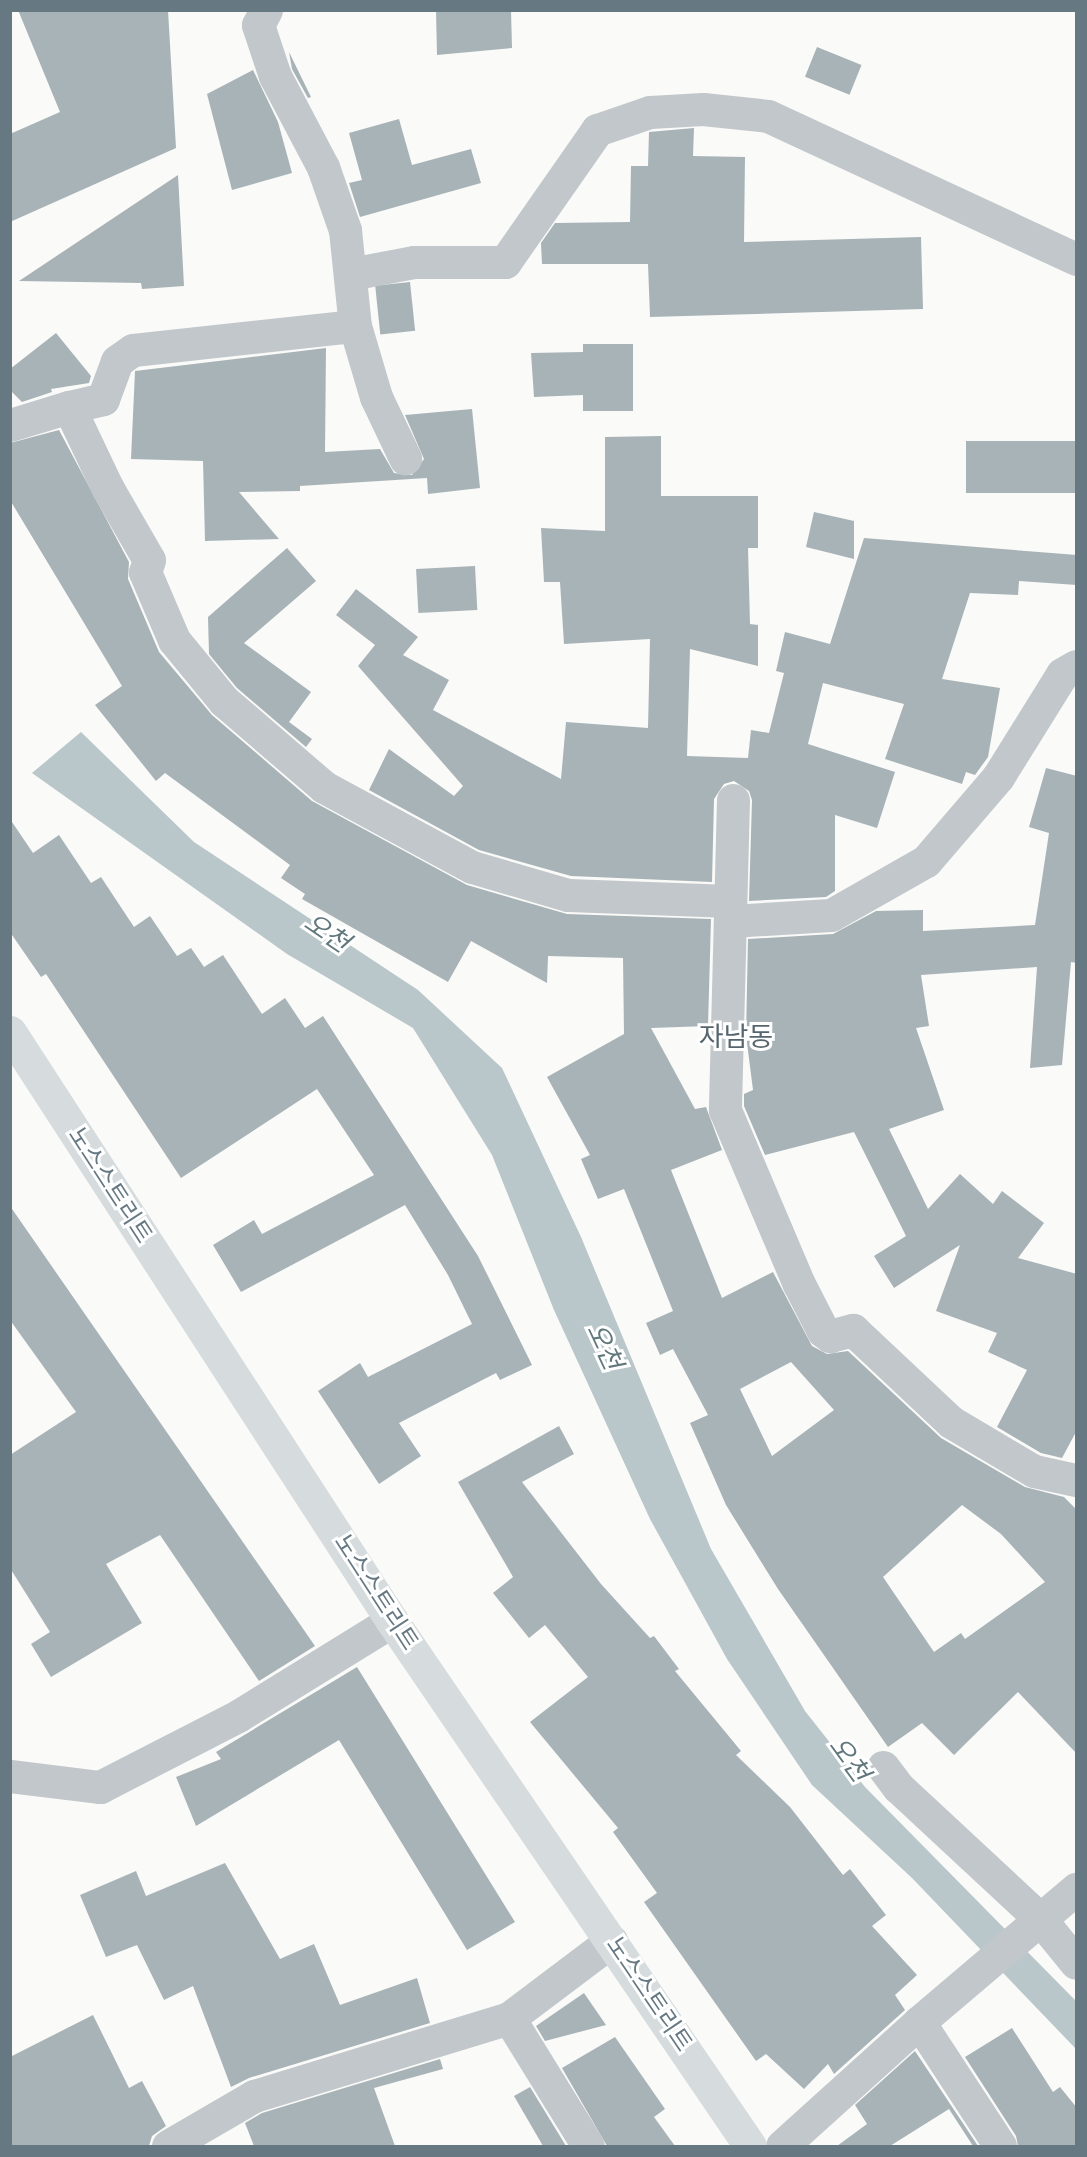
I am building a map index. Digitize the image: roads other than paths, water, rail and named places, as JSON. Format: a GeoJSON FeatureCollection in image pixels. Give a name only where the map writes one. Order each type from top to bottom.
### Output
{"type":"FeatureCollection","features":[{"type":"Feature","properties":{"kind":"main road","name":"노스스트리트"},"geometry":{"type":"LineString","coordinates":[[10,1032],[392,1621],[750,2146]]}},
{"type":"Feature","properties":{"kind":"street"},"geometry":{"type":"LineString","coordinates":[[266,10],[258,25],[275,76],[323,167],[345,230],[355,326],[376,397],[405,458]]}},
{"type":"Feature","properties":{"kind":"street"},"geometry":{"type":"LineString","coordinates":[[350,274],[414,262],[505,262],[597,130],[650,112],[703,109],[768,116],[1077,259]]}},
{"type":"Feature","properties":{"kind":"street"},"geometry":{"type":"LineString","coordinates":[[10,425],[103,399],[117,361],[133,350],[355,326]]}},
{"type":"Feature","properties":{"kind":"street"},"geometry":{"type":"LineString","coordinates":[[69,408],[107,487],[148,560],[145,572],[174,639],[224,701],[324,787],[472,867],[568,895],[730,911],[831,915],[926,861],[998,777],[1062,674],[1077,666]]}},
{"type":"Feature","properties":{"kind":"street"},"geometry":{"type":"LineString","coordinates":[[733,800],[725,1110],[823,1331],[830,1336],[853,1330],[951,1422],[1034,1471],[1077,1480]]}},
{"type":"Feature","properties":{"kind":"street"},"geometry":{"type":"LineString","coordinates":[[10,1776],[100,1788],[238,1716],[392,1621]]}},
{"type":"Feature","properties":{"kind":"street"},"geometry":{"type":"LineString","coordinates":[[883,1767],[898,1787],[1041,1920],[1077,1963]]}},
{"type":"Feature","properties":{"kind":"street"},"geometry":{"type":"LineString","coordinates":[[782,2146],[919,2022],[1077,1888]]}},
{"type":"Feature","properties":{"kind":"street"},"geometry":{"type":"LineString","coordinates":[[168,2146],[254,2096],[509,2018],[611,1941]]}},
{"type":"Feature","properties":{"kind":"street"},"geometry":{"type":"LineString","coordinates":[[509,2018],[588,2146]]}},
{"type":"Feature","properties":{"kind":"street"},"geometry":{"type":"LineString","coordinates":[[919,2022],[1000,2146]]}},
{"type":"Feature","properties":{"kind":"water","name":"오천"},"geometry":{"type":"Polygon","coordinates":[[[81,732],[194,842],[418,990],[502,1068],[581,1237],[711,1549],[805,1711],[865,1787],[1076,2001],[1076,2049],[912,1878],[812,1785],[727,1659],[650,1519],[554,1310],[492,1155],[413,1028],[287,954],[32,773],[81,732]]]}},
{"type":"Feature","properties":{"kind":"district","name":"자남동"},"geometry":{"type":"Point","coordinates":[736,1038]}}]}
